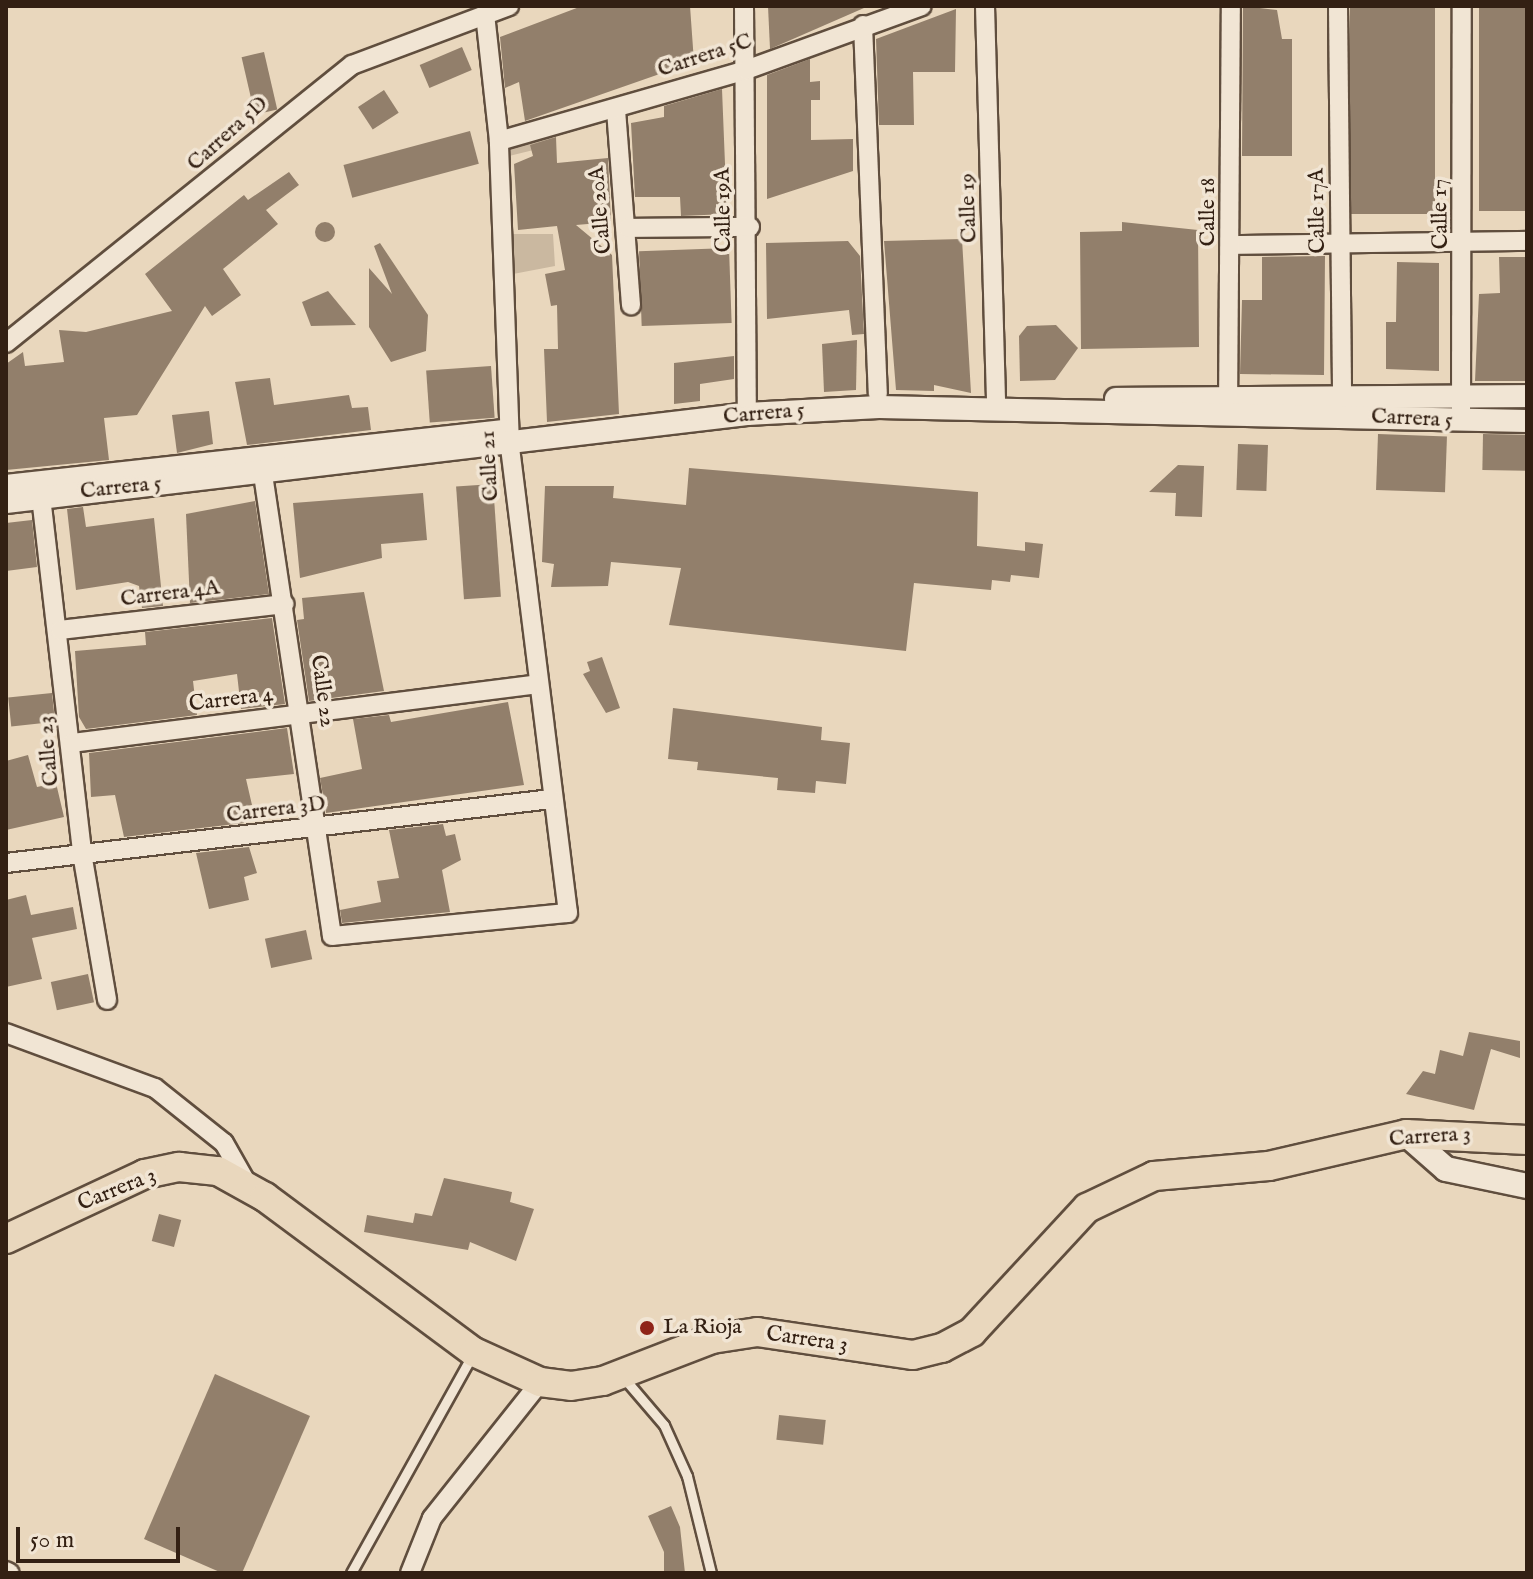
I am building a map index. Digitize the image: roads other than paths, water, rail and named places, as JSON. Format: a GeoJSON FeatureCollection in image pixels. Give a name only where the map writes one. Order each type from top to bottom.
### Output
{"type":"FeatureCollection","features":[{"type":"Feature","properties":{"kind":"main road","name":"Carrera 3"},"geometry":{"type":"LineString","coordinates":[[6,1239],[145,1174],[179,1167],[218,1171],[474,1352],[540,1382],[571,1386],[620,1375],[712,1339],[757,1332],[913,1355],[942,1348],[972,1332],[1087,1208],[1121,1186],[1154,1176],[1269,1166],[1406,1134],[1527,1140]]}},
{"type":"Feature","properties":{"kind":"main road"},"geometry":{"type":"LineString","coordinates":[[1406,1134],[1446,1169],[1527,1186]]}},
{"type":"Feature","properties":{"kind":"street","name":"Carrera 5D"},"geometry":{"type":"LineString","coordinates":[[6,343],[352,65],[509,6]]}},
{"type":"Feature","properties":{"kind":"street","name":"Calle 19A"},"geometry":{"type":"LineString","coordinates":[[744,6],[750,227],[746,408]]}},
{"type":"Feature","properties":{"kind":"street","name":"Carrera 5C"},"geometry":{"type":"LineString","coordinates":[[499,141],[616,110],[746,70],[922,6]]}},
{"type":"Feature","properties":{"kind":"street","name":"Calle 19"},"geometry":{"type":"LineString","coordinates":[[985,6],[998,402]]}},
{"type":"Feature","properties":{"kind":"street","name":"Calle 18"},"geometry":{"type":"LineString","coordinates":[[1228,410],[1233,245],[1231,6]]}},
{"type":"Feature","properties":{"kind":"street","name":"Calle 17A"},"geometry":{"type":"LineString","coordinates":[[1338,6],[1342,408]]}},
{"type":"Feature","properties":{"kind":"street","name":"Calle 17"},"geometry":{"type":"LineString","coordinates":[[1460,421],[1466,239],[1462,6]]}},
{"type":"Feature","properties":{"kind":"street","name":"Calle 21"},"geometry":{"type":"LineString","coordinates":[[332,936],[568,913],[537,684],[511,438],[499,141],[485,14]]}},
{"type":"Feature","properties":{"kind":"street"},"geometry":{"type":"LineString","coordinates":[[863,25],[878,394]]}},
{"type":"Feature","properties":{"kind":"street","name":"Calle 20A"},"geometry":{"type":"LineString","coordinates":[[616,110],[628,228],[631,305]]}},
{"type":"Feature","properties":{"kind":"street"},"geometry":{"type":"LineString","coordinates":[[628,228],[750,227]]}},
{"type":"Feature","properties":{"kind":"street"},"geometry":{"type":"LineString","coordinates":[[1233,245],[1466,239],[1527,241]]}},
{"type":"Feature","properties":{"kind":"street","name":"Carrera 5"},"geometry":{"type":"LineString","coordinates":[[6,486],[511,438],[878,394],[998,402],[1228,410],[1342,408],[1462,396],[1527,396]]}},
{"type":"Feature","properties":{"kind":"street","name":"Carrera 5"},"geometry":{"type":"LineString","coordinates":[[746,408],[998,402]]}},
{"type":"Feature","properties":{"kind":"street","name":"Carrera 5"},"geometry":{"type":"LineString","coordinates":[[1342,408],[1460,421],[1527,421]]}},
{"type":"Feature","properties":{"kind":"street","name":"Carrera 5"},"geometry":{"type":"LineString","coordinates":[[6,502],[261,463]]}},
{"type":"Feature","properties":{"kind":"street","name":"Calle 22"},"geometry":{"type":"LineString","coordinates":[[261,463],[319,830],[332,936]]}},
{"type":"Feature","properties":{"kind":"street","name":"Calle 23"},"geometry":{"type":"LineString","coordinates":[[41,497],[60,630],[83,859],[107,1000]]}},
{"type":"Feature","properties":{"kind":"street","name":"Carrera 4A"},"geometry":{"type":"LineString","coordinates":[[60,630],[285,604]]}},
{"type":"Feature","properties":{"kind":"street","name":"Carrera 4"},"geometry":{"type":"LineString","coordinates":[[72,743],[537,684]]}},
{"type":"Feature","properties":{"kind":"street","name":"Carrera 3D"},"geometry":{"type":"LineString","coordinates":[[6,863],[83,859],[552,799]]}},
{"type":"Feature","properties":{"kind":"street"},"geometry":{"type":"LineString","coordinates":[[6,1033],[155,1088],[224,1143],[253,1193]]}},
{"type":"Feature","properties":{"kind":"street"},"geometry":{"type":"LineString","coordinates":[[410,1573],[432,1518],[540,1382]]}},
{"type":"Feature","properties":{"kind":"lane"},"geometry":{"type":"LineString","coordinates":[[351,1573],[474,1352]]}},
{"type":"Feature","properties":{"kind":"lane"},"geometry":{"type":"LineString","coordinates":[[620,1375],[664,1425],[687,1476],[711,1573]]}},
{"type":"Feature","properties":{"kind":"place","name":"La Rioja"},"geometry":{"type":"Point","coordinates":[647,1328]}}]}
